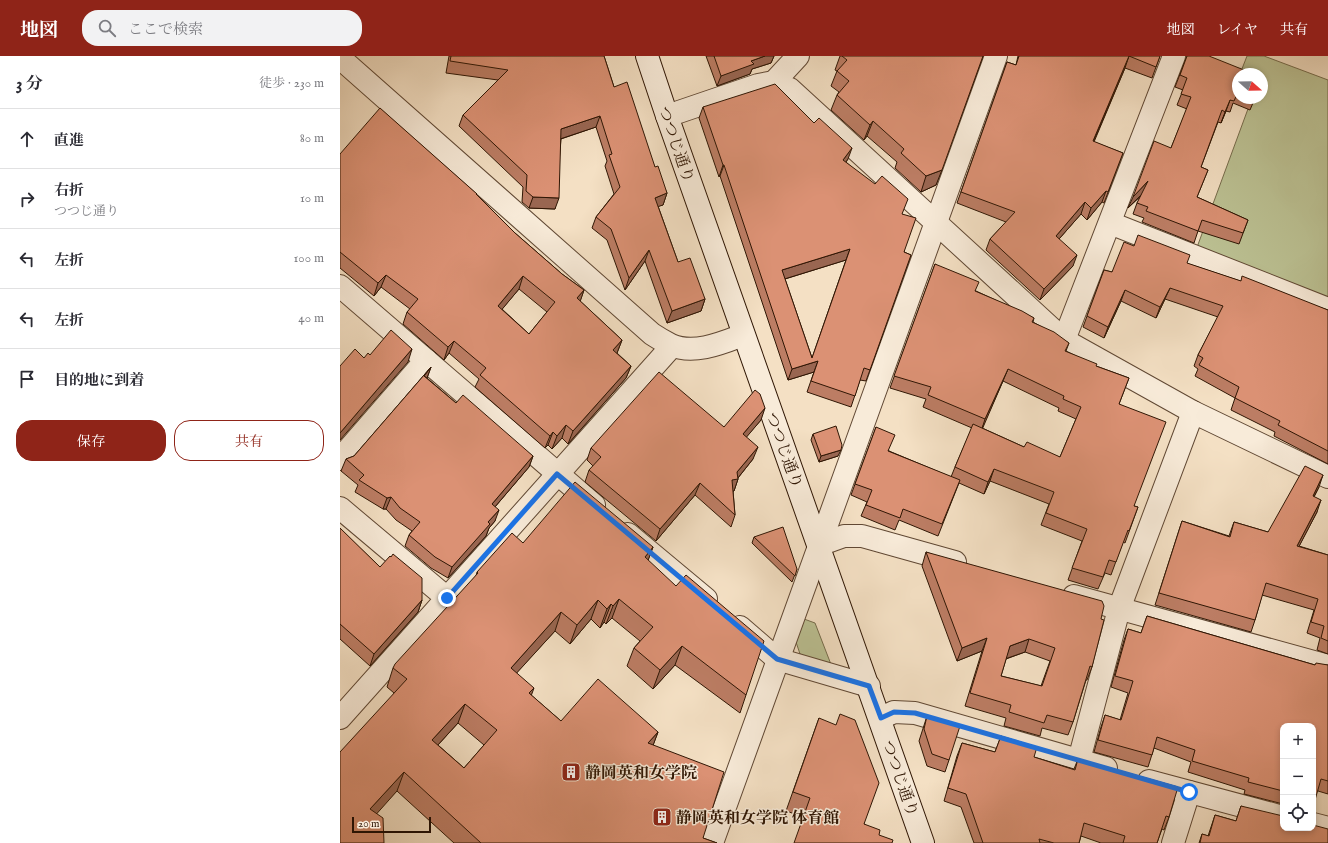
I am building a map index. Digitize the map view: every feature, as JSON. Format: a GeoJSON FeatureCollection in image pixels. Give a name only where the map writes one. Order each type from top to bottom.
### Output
{"type":"FeatureCollection","features":[{"type":"Feature","properties":{"kind":"street","name":"つつじ通り"},"geometry":{"type":"LineString","coordinates":[[647,56],[743,334],[881,718],[917,837]]}},
{"type":"Feature","properties":{"kind":"street"},"geometry":{"type":"LineString","coordinates":[[774,82],[798,56]]}},
{"type":"Feature","properties":{"kind":"street"},"geometry":{"type":"LineString","coordinates":[[712,843],[777,659],[937,224],[996,56]]}},
{"type":"Feature","properties":{"kind":"street"},"geometry":{"type":"LineString","coordinates":[[1064,340],[1174,56]]}},
{"type":"Feature","properties":{"kind":"street"},"geometry":{"type":"LineString","coordinates":[[340,58],[652,334],[672,346],[693,349],[716,345],[743,334]]}},
{"type":"Feature","properties":{"kind":"street"},"geometry":{"type":"LineString","coordinates":[[667,116],[758,85],[774,82],[790,89],[1064,340],[1193,412],[1328,477]]}},
{"type":"Feature","properties":{"kind":"street"},"geometry":{"type":"LineString","coordinates":[[1110,223],[1328,309]]}},
{"type":"Feature","properties":{"kind":"street"},"geometry":{"type":"LineString","coordinates":[[340,286],[557,474],[777,659],[869,686]]}},
{"type":"Feature","properties":{"kind":"street"},"geometry":{"type":"LineString","coordinates":[[340,718],[672,346]]}},
{"type":"Feature","properties":{"kind":"street"},"geometry":{"type":"LineString","coordinates":[[340,459],[426,360]]}},
{"type":"Feature","properties":{"kind":"street"},"geometry":{"type":"LineString","coordinates":[[1079,760],[1119,609],[1193,412]]}},
{"type":"Feature","properties":{"kind":"street"},"geometry":{"type":"LineString","coordinates":[[340,508],[447,598]]}},
{"type":"Feature","properties":{"kind":"street"},"geometry":{"type":"LineString","coordinates":[[819,545],[844,536],[862,536],[976,568]]}},
{"type":"Feature","properties":{"kind":"street"},"geometry":{"type":"LineString","coordinates":[[1051,590],[1328,666]]}},
{"type":"Feature","properties":{"kind":"street"},"geometry":{"type":"LineString","coordinates":[[881,718],[894,712],[915,713],[1189,792],[1280,816]]}},
{"type":"Feature","properties":{"kind":"street"},"geometry":{"type":"LineString","coordinates":[[1173,843],[1189,792]]}},
{"type":"Feature","properties":{"kind":"street"},"geometry":{"type":"LineString","coordinates":[[1316,825],[1328,828]]}},
{"type":"Feature","properties":{"kind":"green space"},"geometry":{"type":"Polygon","coordinates":[[[1247,56],[1264,56],[1328,80],[1328,301],[1196,250],[1250,104],[1268,104],[1268,68],[1242,68],[1247,56]]]}},
{"type":"Feature","properties":{"kind":"green space"},"geometry":{"type":"Polygon","coordinates":[[[804,619],[815,623],[832,667],[800,654],[796,642],[804,619]]]}},
{"type":"Feature","properties":{"kind":"building"},"geometry":{"type":"Polygon","coordinates":[[[451,56],[604,56],[614,87],[627,82],[655,167],[658,166],[667,193],[655,198],[678,262],[690,258],[705,299],[672,311],[649,250],[629,278],[611,229],[596,217],[620,187],[609,155],[612,154],[600,116],[561,129],[559,198],[533,197],[526,191],[527,175],[463,115],[508,70],[450,61],[451,56]]]}},
{"type":"Feature","properties":{"kind":"building"},"geometry":{"type":"Polygon","coordinates":[[[714,56],[765,56],[751,61],[754,64],[721,76],[714,56]]]}},
{"type":"Feature","properties":{"kind":"building"},"geometry":{"type":"Polygon","coordinates":[[[842,56],[983,56],[942,170],[926,176],[901,153],[904,149],[873,121],[870,125],[837,95],[849,81],[837,71],[847,60],[842,56]]]}},
{"type":"Feature","properties":{"kind":"building"},"geometry":{"type":"Polygon","coordinates":[[[1019,56],[1129,56],[1093,141],[1123,153],[1108,192],[1106,191],[1091,208],[1085,202],[1056,236],[1077,255],[1044,289],[990,239],[1015,212],[961,192],[1007,62],[1016,65],[1019,56]]]}},
{"type":"Feature","properties":{"kind":"building"},"geometry":{"type":"Polygon","coordinates":[[[1129,56],[1160,56],[1156,67],[1129,56]]]}},
{"type":"Feature","properties":{"kind":"building"},"geometry":{"type":"Polygon","coordinates":[[[1187,56],[1209,56],[1239,68],[1232,68],[1232,100],[1230,100],[1225,112],[1222,110],[1201,167],[1208,170],[1197,197],[1248,220],[1243,233],[1202,220],[1198,231],[1146,211],[1148,207],[1137,203],[1148,181],[1133,197],[1154,141],[1171,148],[1191,97],[1181,94],[1187,78],[1180,75],[1187,56]]]}},
{"type":"Feature","properties":{"kind":"building"},"geometry":{"type":"Polygon","coordinates":[[[775,84],[814,123],[819,118],[852,148],[843,160],[875,184],[882,176],[908,199],[902,214],[916,218],[904,252],[911,255],[870,370],[864,368],[855,396],[811,381],[818,361],[792,369],[724,165],[703,107],[775,84]],[[850,249],[782,270],[812,358],[850,249]]]}},
{"type":"Feature","properties":{"kind":"building"},"geometry":{"type":"Polygon","coordinates":[[[380,108],[477,194],[515,233],[562,274],[584,290],[577,298],[622,340],[613,350],[631,366],[573,431],[566,425],[557,436],[553,432],[550,436],[480,375],[486,368],[454,341],[448,347],[407,312],[418,299],[386,275],[378,283],[340,252],[340,154],[380,108]],[[523,276],[498,306],[529,334],[555,302],[523,276]]]}},
{"type":"Feature","properties":{"kind":"building"},"geometry":{"type":"Polygon","coordinates":[[[1138,235],[1190,255],[1187,263],[1241,281],[1242,276],[1328,310],[1328,451],[1278,425],[1280,421],[1235,398],[1239,387],[1199,365],[1203,358],[1198,355],[1223,306],[1170,288],[1160,307],[1125,290],[1108,327],[1087,316],[1104,270],[1112,272],[1124,242],[1134,246],[1138,235]]]}},
{"type":"Feature","properties":{"kind":"building"},"geometry":{"type":"Polygon","coordinates":[[[935,264],[979,282],[975,291],[1022,311],[1034,318],[1032,322],[1054,332],[1069,343],[1065,351],[1097,364],[1096,366],[1129,378],[1119,404],[1166,422],[1134,506],[1138,507],[1129,531],[1128,530],[1116,562],[1109,560],[1103,577],[1072,568],[1087,529],[1046,513],[1054,492],[994,469],[988,482],[955,467],[973,424],[1024,447],[1027,442],[1060,457],[1081,407],[1063,399],[1064,396],[1008,369],[985,419],[928,395],[931,387],[894,376],[935,264]]]}},
{"type":"Feature","properties":{"kind":"building"},"geometry":{"type":"Polygon","coordinates":[[[391,330],[412,349],[340,433],[340,366],[355,349],[364,358],[368,353],[370,355],[391,330]]]}},
{"type":"Feature","properties":{"kind":"building"},"geometry":{"type":"Polygon","coordinates":[[[431,367],[424,376],[456,403],[463,395],[533,456],[492,504],[499,510],[488,522],[490,524],[452,567],[435,557],[409,535],[420,522],[400,508],[391,497],[387,498],[359,480],[364,475],[346,459],[354,456],[431,367]]]}},
{"type":"Feature","properties":{"kind":"building"},"geometry":{"type":"Polygon","coordinates":[[[659,372],[724,427],[755,390],[760,394],[765,408],[743,434],[758,447],[737,472],[738,479],[732,480],[735,515],[700,483],[660,529],[589,470],[601,457],[591,448],[659,372]]]}},
{"type":"Feature","properties":{"kind":"building"},"geometry":{"type":"Polygon","coordinates":[[[836,426],[842,445],[841,450],[821,456],[813,434],[836,426]]]}},
{"type":"Feature","properties":{"kind":"building"},"geometry":{"type":"Polygon","coordinates":[[[876,427],[895,435],[888,451],[960,480],[942,524],[903,509],[900,518],[866,505],[872,490],[855,484],[876,427]]]}},
{"type":"Feature","properties":{"kind":"building"},"geometry":{"type":"Polygon","coordinates":[[[1305,466],[1323,475],[1313,496],[1321,500],[1297,546],[1328,555],[1328,641],[1321,638],[1324,626],[1311,622],[1318,599],[1266,583],[1255,620],[1159,593],[1182,521],[1230,537],[1234,522],[1268,532],[1305,466]]]}},
{"type":"Feature","properties":{"kind":"building"},"geometry":{"type":"Polygon","coordinates":[[[575,482],[653,547],[645,557],[676,586],[686,575],[764,641],[746,695],[682,646],[660,670],[634,648],[653,627],[619,599],[613,606],[611,604],[607,609],[598,600],[577,625],[561,612],[511,668],[534,688],[529,693],[561,721],[598,679],[658,732],[648,743],[724,772],[703,838],[717,843],[481,843],[404,772],[370,809],[383,818],[384,843],[340,843],[340,752],[407,679],[393,668],[395,664],[478,573],[477,572],[512,533],[523,543],[575,482]],[[465,704],[432,740],[464,768],[497,730],[465,704]]]}},
{"type":"Feature","properties":{"kind":"building"},"geometry":{"type":"Polygon","coordinates":[[[783,527],[797,569],[795,576],[754,537],[783,527]]]}},
{"type":"Feature","properties":{"kind":"building"},"geometry":{"type":"Polygon","coordinates":[[[340,528],[380,567],[393,554],[422,578],[422,600],[374,654],[340,624],[340,528]]]}},
{"type":"Feature","properties":{"kind":"building"},"geometry":{"type":"Polygon","coordinates":[[[926,552],[1102,601],[1104,606],[1101,619],[1104,620],[1092,667],[1090,666],[1073,722],[1047,715],[1044,723],[1009,712],[1011,705],[970,693],[987,638],[962,648],[926,552]],[[1029,639],[1010,646],[1001,676],[1042,686],[1055,648],[1029,639]]]}},
{"type":"Feature","properties":{"kind":"building"},"geometry":{"type":"Polygon","coordinates":[[[1147,616],[1315,665],[1316,663],[1328,665],[1328,781],[1321,779],[1316,796],[1316,723],[1280,723],[1280,790],[1248,782],[1249,778],[1192,761],[1195,750],[1157,737],[1152,755],[1098,740],[1105,715],[1121,720],[1133,681],[1115,676],[1128,629],[1141,633],[1147,616]]]}},
{"type":"Feature","properties":{"kind":"building"},"geometry":{"type":"Polygon","coordinates":[[[840,714],[855,720],[879,783],[864,824],[880,830],[879,835],[893,840],[892,843],[794,843],[810,798],[793,792],[819,718],[836,725],[840,714]]]}},
{"type":"Feature","properties":{"kind":"building"},"geometry":{"type":"Polygon","coordinates":[[[927,716],[960,726],[949,760],[932,754],[924,729],[927,716]]]}},
{"type":"Feature","properties":{"kind":"building"},"geometry":{"type":"Polygon","coordinates":[[[1001,736],[1037,747],[1034,757],[1075,770],[1078,759],[1178,787],[1169,817],[1166,816],[1157,843],[1123,843],[1125,836],[1084,823],[1079,843],[1054,843],[1039,839],[1040,843],[983,843],[966,794],[948,788],[962,743],[995,752],[1001,736]]]}},
{"type":"Feature","properties":{"kind":"building"},"geometry":{"type":"Polygon","coordinates":[[[1241,806],[1280,815],[1280,831],[1316,831],[1316,826],[1328,829],[1328,843],[1200,843],[1202,834],[1209,836],[1215,815],[1236,821],[1241,806]]]}},
{"type":"Feature","properties":{"kind":"place","name":"静岡英和女学院"},"geometry":{"type":"Point","coordinates":[571,772]}},
{"type":"Feature","properties":{"kind":"place","name":"静岡英和女学院 体育館"},"geometry":{"type":"Point","coordinates":[662,817]}},
{"type":"Feature","properties":{"kind":"route"},"geometry":{"type":"LineString","coordinates":[[447,598],[557,474],[777,659],[869,686],[881,718],[894,712],[915,713],[1189,792]]}}]}
